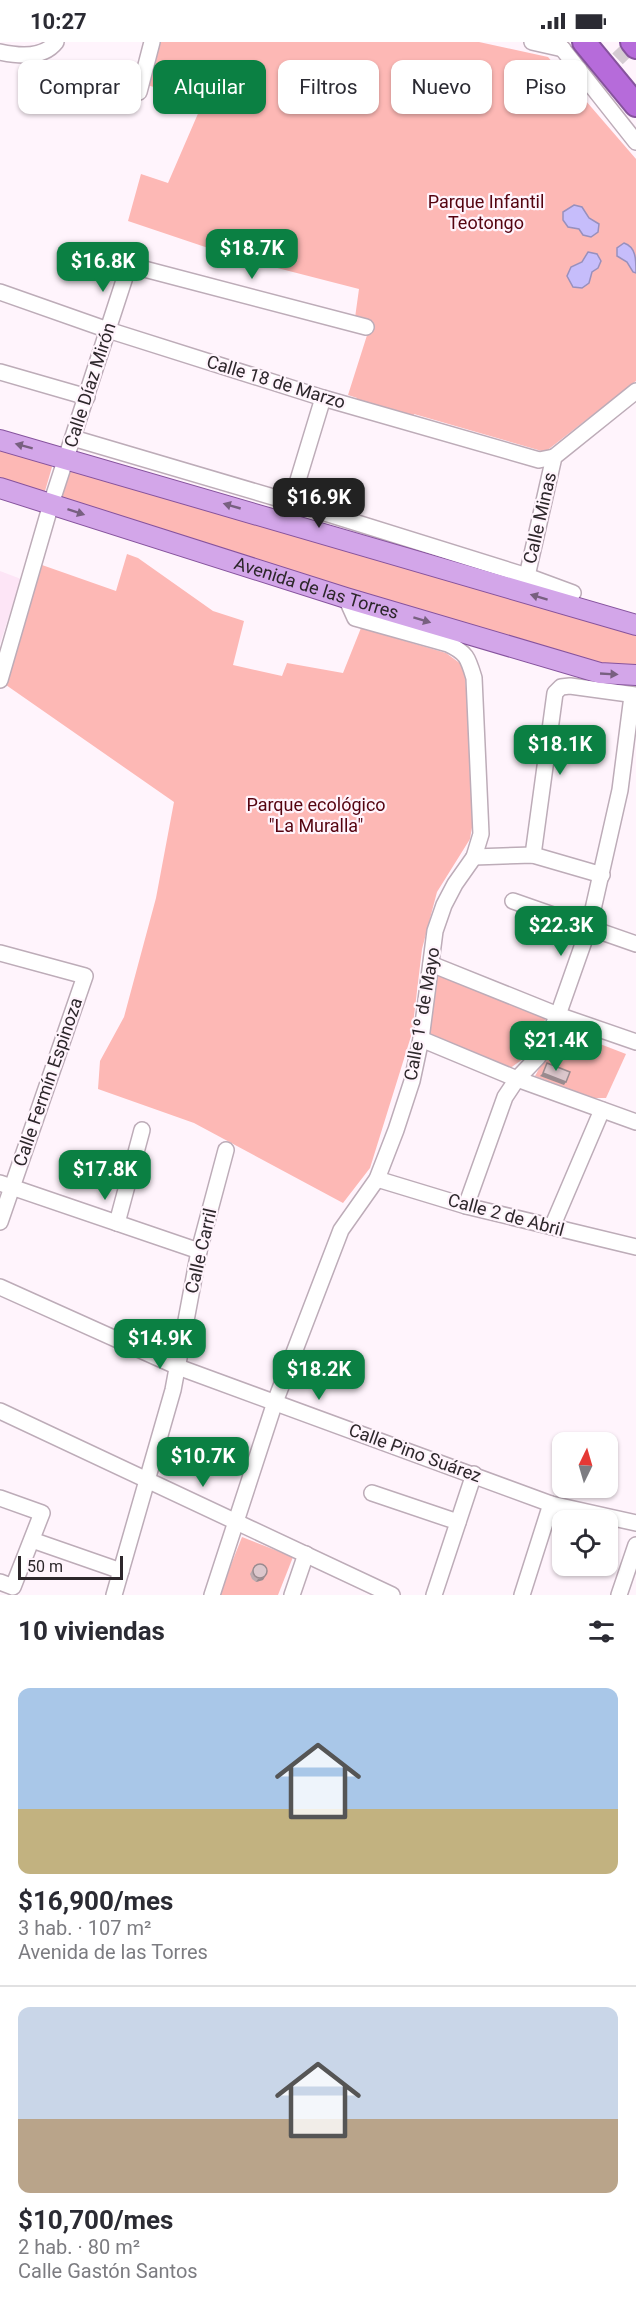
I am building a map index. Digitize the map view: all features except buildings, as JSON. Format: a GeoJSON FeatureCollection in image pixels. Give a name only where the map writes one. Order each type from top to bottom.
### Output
{"type":"FeatureCollection","features":[{"type":"Feature","properties":{"kind":"highway"},"geometry":{"type":"LineString","coordinates":[[632,42],[636,47]]}},
{"type":"Feature","properties":{"kind":"highway"},"geometry":{"type":"LineString","coordinates":[[568,44],[636,105]]}},
{"type":"Feature","properties":{"kind":"main road"},"geometry":{"type":"LineString","coordinates":[[0,440],[636,625]]}},
{"type":"Feature","properties":{"kind":"main road","name":"Avenida de las Torres"},"geometry":{"type":"LineString","coordinates":[[0,488],[346,598],[600,674],[636,675]]}},
{"type":"Feature","properties":{"kind":"street"},"geometry":{"type":"LineString","coordinates":[[0,52],[18,56],[37,54],[54,46],[56,42]]}},
{"type":"Feature","properties":{"kind":"street"},"geometry":{"type":"LineString","coordinates":[[141,85],[152,42]]}},
{"type":"Feature","properties":{"kind":"street"},"geometry":{"type":"LineString","coordinates":[[532,42],[568,44],[596,79],[636,142]]}},
{"type":"Feature","properties":{"kind":"street","name":"Calle Díaz Mirón"},"geometry":{"type":"LineString","coordinates":[[0,680],[51,504],[129,265],[366,327]]}},
{"type":"Feature","properties":{"kind":"street","name":"Calle 18 de Marzo"},"geometry":{"type":"LineString","coordinates":[[0,292],[108,330],[323,398],[539,460],[554,457]]}},
{"type":"Feature","properties":{"kind":"street"},"geometry":{"type":"LineString","coordinates":[[0,372],[87,397]]}},
{"type":"Feature","properties":{"kind":"street","name":"Calle Minas"},"geometry":{"type":"LineString","coordinates":[[527,576],[554,457],[636,391]]}},
{"type":"Feature","properties":{"kind":"street"},"geometry":{"type":"LineString","coordinates":[[285,522],[323,398]]}},
{"type":"Feature","properties":{"kind":"street"},"geometry":{"type":"LineString","coordinates":[[73,438],[290,502],[527,576],[573,593]]}},
{"type":"Feature","properties":{"kind":"street","name":"Calle 1º de Mayo"},"geometry":{"type":"LineString","coordinates":[[212,1595],[275,1402],[342,1230],[377,1179],[412,1081],[421,1039],[435,931],[444,905],[455,884],[474,857],[481,834],[474,678],[469,660],[462,651],[448,644],[355,618],[346,598]]}},
{"type":"Feature","properties":{"kind":"street"},"geometry":{"type":"LineString","coordinates":[[466,1206],[505,1097],[517,1079],[538,1057],[558,1015],[589,927],[621,790],[634,695],[570,686],[561,687],[555,693],[533,855]]}},
{"type":"Feature","properties":{"kind":"street"},"geometry":{"type":"LineString","coordinates":[[474,857],[533,855],[602,875]]}},
{"type":"Feature","properties":{"kind":"street"},"geometry":{"type":"LineString","coordinates":[[513,900],[633,942]]}},
{"type":"Feature","properties":{"kind":"street","name":"Calle Fermín Espinoza"},"geometry":{"type":"LineString","coordinates":[[0,953],[85,976],[6,1185],[0,1222]]}},
{"type":"Feature","properties":{"kind":"street"},"geometry":{"type":"LineString","coordinates":[[431,964],[558,1015],[636,1042]]}},
{"type":"Feature","properties":{"kind":"street"},"geometry":{"type":"LineString","coordinates":[[421,1039],[517,1079],[636,1122]]}},
{"type":"Feature","properties":{"kind":"street"},"geometry":{"type":"LineString","coordinates":[[552,1227],[602,1110]]}},
{"type":"Feature","properties":{"kind":"street"},"geometry":{"type":"LineString","coordinates":[[117,1223],[142,1130]]}},
{"type":"Feature","properties":{"kind":"street","name":"Calle Carril"},"geometry":{"type":"LineString","coordinates":[[114,1595],[173,1390],[199,1251],[226,1150]]}},
{"type":"Feature","properties":{"kind":"street","name":"Calle 2 de Abril"},"geometry":{"type":"LineString","coordinates":[[377,1179],[466,1206],[636,1247]]}},
{"type":"Feature","properties":{"kind":"street"},"geometry":{"type":"LineString","coordinates":[[6,1185],[199,1251]]}},
{"type":"Feature","properties":{"kind":"street","name":"Calle Pino Suárez"},"geometry":{"type":"LineString","coordinates":[[0,1287],[178,1367],[474,1474],[550,1504],[636,1523]]}},
{"type":"Feature","properties":{"kind":"street"},"geometry":{"type":"LineString","coordinates":[[0,1411],[392,1595]]}},
{"type":"Feature","properties":{"kind":"street"},"geometry":{"type":"LineString","coordinates":[[434,1595],[474,1474]]}},
{"type":"Feature","properties":{"kind":"street"},"geometry":{"type":"LineString","coordinates":[[372,1494],[458,1522]]}},
{"type":"Feature","properties":{"kind":"street"},"geometry":{"type":"LineString","coordinates":[[0,1498],[42,1513],[33,1540],[6,1585]]}},
{"type":"Feature","properties":{"kind":"street"},"geometry":{"type":"LineString","coordinates":[[522,1595],[550,1504]]}},
{"type":"Feature","properties":{"kind":"street"},"geometry":{"type":"LineString","coordinates":[[33,1540],[121,1571]]}},
{"type":"Feature","properties":{"kind":"street"},"geometry":{"type":"LineString","coordinates":[[619,1595],[636,1545]]}},
{"type":"Feature","properties":{"kind":"street"},"geometry":{"type":"LineString","coordinates":[[292,1595],[306,1554]]}},
{"type":"Feature","properties":{"kind":"shaded area"},"geometry":{"type":"Polygon","coordinates":[[[574,205],[582,207],[589,218],[599,224],[598,232],[591,237],[583,235],[579,229],[568,227],[563,220],[563,212],[574,205]]]}},
{"type":"Feature","properties":{"kind":"shaded area"},"geometry":{"type":"Polygon","coordinates":[[[624,243],[633,251],[636,273],[627,262],[617,256],[617,248],[624,243]]]}},
{"type":"Feature","properties":{"kind":"shaded area"},"geometry":{"type":"Polygon","coordinates":[[[588,252],[597,254],[601,261],[598,268],[592,272],[589,283],[582,288],[573,287],[567,276],[571,267],[582,262],[588,252]]]}},
{"type":"Feature","properties":{"kind":"shaded area"},"geometry":{"type":"Polygon","coordinates":[[[0,571],[21,579],[0,644],[0,571]]]}},
{"type":"Feature","properties":{"kind":"green space","name":"Parque Infantil Teotongo"},"geometry":{"type":"Polygon","coordinates":[[[157,42],[479,42],[548,57],[551,60],[504,60],[504,114],[587,114],[587,102],[636,159],[636,381],[545,452],[414,414],[413,417],[356,400],[357,398],[348,395],[369,329],[354,325],[359,289],[238,258],[128,221],[141,174],[168,183],[198,114],[266,114],[266,60],[153,60],[153,87],[147,85],[157,42]]]}},
{"type":"Feature","properties":{"kind":"green space"},"geometry":{"type":"Polygon","coordinates":[[[0,446],[49,461],[52,467],[45,491],[40,496],[0,484],[0,446]]]}},
{"type":"Feature","properties":{"kind":"green space"},"geometry":{"type":"Polygon","coordinates":[[[74,468],[636,634],[636,670],[602,668],[59,501],[68,472],[74,468]]]}},
{"type":"Feature","properties":{"kind":"green space","name":"Parque ecológico \"La Muralla\""},"geometry":{"type":"Polygon","coordinates":[[[127,554],[138,558],[213,611],[244,621],[233,665],[282,676],[287,663],[343,673],[361,628],[446,653],[461,664],[465,675],[475,810],[470,839],[437,892],[422,949],[412,1033],[370,1168],[343,1203],[194,1123],[98,1089],[100,1061],[124,1017],[156,898],[174,802],[6,685],[42,565],[116,591],[127,554]]]}},
{"type":"Feature","properties":{"kind":"green space"},"geometry":{"type":"Polygon","coordinates":[[[437,972],[546,1017],[534,1051],[509,1069],[428,1037],[437,972]]]}},
{"type":"Feature","properties":{"kind":"green space"},"geometry":{"type":"Polygon","coordinates":[[[561,1029],[626,1054],[606,1098],[593,1098],[535,1076],[561,1029]]]}},
{"type":"Feature","properties":{"kind":"green space"},"geometry":{"type":"Polygon","coordinates":[[[242,1537],[293,1557],[278,1595],[219,1595],[242,1537]]]}},
{"type":"Feature","properties":{"kind":"tunnel"},"geometry":{"type":"LineString","coordinates":[[601,75],[635,42]]}}]}
